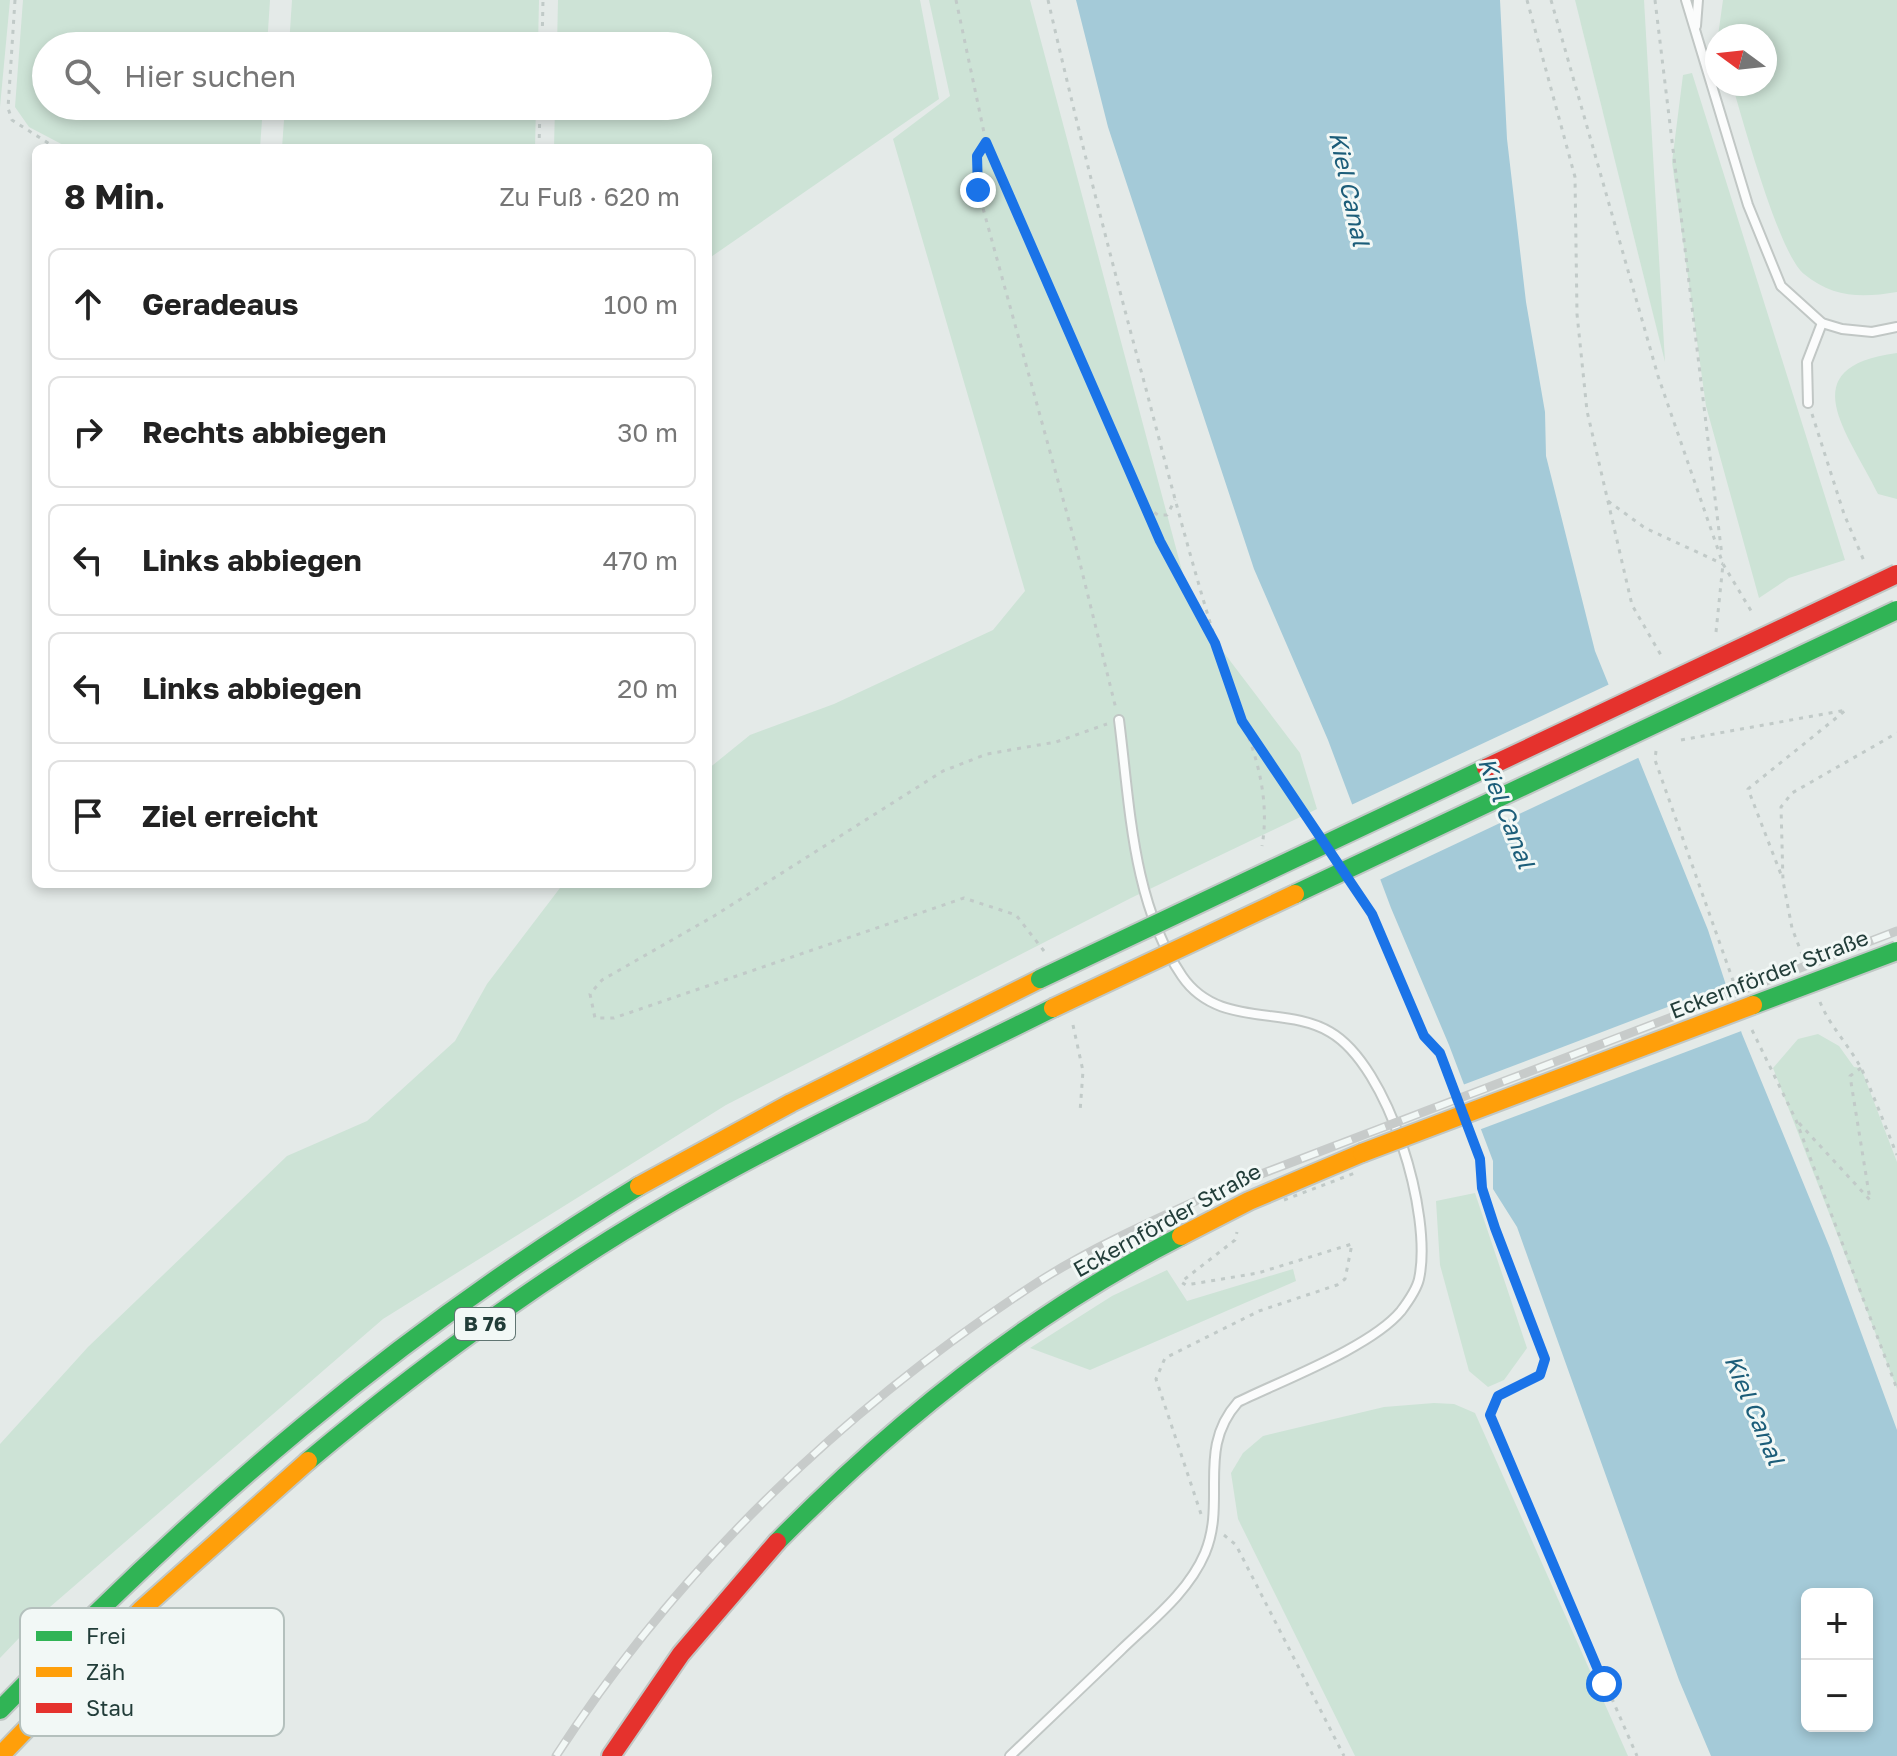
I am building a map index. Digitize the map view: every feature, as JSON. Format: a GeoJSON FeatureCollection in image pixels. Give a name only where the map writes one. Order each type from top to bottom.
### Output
{"type":"FeatureCollection","features":[{"type":"Feature","properties":{"kind":"main road","name":"B 76"},"geometry":{"type":"LineString","coordinates":[[100,1608],[216,1498],[325,1405],[472,1295],[642,1183],[1040,979],[1897,574]]}},
{"type":"Feature","properties":{"kind":"main road","name":"B 76"},"geometry":{"type":"LineString","coordinates":[[143,1608],[203,1550],[337,1436],[485,1325],[629,1229],[754,1157],[1053,1008],[1897,610]]}},
{"type":"Feature","properties":{"kind":"main road","name":"Eckernförder Straße"},"geometry":{"type":"LineString","coordinates":[[611,1756],[642,1707],[732,1589],[794,1520],[865,1451],[925,1401],[1041,1319],[1235,1206],[1278,1185],[1897,951]]}},
{"type":"Feature","properties":{"kind":"main road","name":"B 76"},"geometry":{"type":"LineString","coordinates":[[0,1710],[20,1689]]}},
{"type":"Feature","properties":{"kind":"main road","name":"B 76"},"geometry":{"type":"LineString","coordinates":[[0,1756],[20,1735]]}},
{"type":"Feature","properties":{"kind":"lane"},"geometry":{"type":"LineString","coordinates":[[1686,0],[1748,205],[1781,286],[1822,323],[1872,332],[1897,327]]}},
{"type":"Feature","properties":{"kind":"lane"},"geometry":{"type":"LineString","coordinates":[[1696,31],[1698,0]]}},
{"type":"Feature","properties":{"kind":"lane"},"geometry":{"type":"LineString","coordinates":[[1808,403],[1807,362],[1822,323]]}},
{"type":"Feature","properties":{"kind":"lane"},"geometry":{"type":"LineString","coordinates":[[1010,1756],[1183,1590],[1204,1554],[1214,1525],[1214,1446],[1224,1418],[1238,1402],[1376,1333],[1402,1310],[1419,1280],[1420,1210],[1385,1099],[1334,1033],[1307,1020],[1256,1017],[1214,1003],[1183,978],[1146,901],[1119,720]]}},
{"type":"Feature","properties":{"kind":"path"},"geometry":{"type":"LineString","coordinates":[[15,0],[8,108],[12,120],[50,144]]}},
{"type":"Feature","properties":{"kind":"path"},"geometry":{"type":"LineString","coordinates":[[542,32],[543,0]]}},
{"type":"Feature","properties":{"kind":"path"},"geometry":{"type":"LineString","coordinates":[[956,0],[986,142],[1160,541],[1215,643]]}},
{"type":"Feature","properties":{"kind":"path"},"geometry":{"type":"LineString","coordinates":[[1048,0],[1074,115],[1175,500],[1215,643],[1259,769],[1266,822],[1260,856]]}},
{"type":"Feature","properties":{"kind":"path"},"geometry":{"type":"LineString","coordinates":[[1527,0],[1575,177],[1578,328],[1587,411],[1632,605],[1669,665]]}},
{"type":"Feature","properties":{"kind":"path"},"geometry":{"type":"LineString","coordinates":[[1551,0],[1658,376],[1723,564],[1753,615]]}},
{"type":"Feature","properties":{"kind":"path"},"geometry":{"type":"LineString","coordinates":[[1655,0],[1723,564]]}},
{"type":"Feature","properties":{"kind":"path"},"geometry":{"type":"LineString","coordinates":[[539,144],[540,120]]}},
{"type":"Feature","properties":{"kind":"path"},"geometry":{"type":"LineString","coordinates":[[986,142],[977,156],[978,190],[1074,539],[1119,720],[1056,742],[987,754],[943,771],[714,916],[602,980],[590,994],[590,1007],[595,1018],[614,1018],[964,898],[1016,915],[1044,951]]}},
{"type":"Feature","properties":{"kind":"path"},"geometry":{"type":"LineString","coordinates":[[1808,403],[1844,514],[1867,568]]}},
{"type":"Feature","properties":{"kind":"path"},"geometry":{"type":"LineString","coordinates":[[1146,507],[1158,515],[1167,515],[1175,500]]}},
{"type":"Feature","properties":{"kind":"path"},"geometry":{"type":"LineString","coordinates":[[1608,501],[1645,528],[1723,564]]}},
{"type":"Feature","properties":{"kind":"path"},"geometry":{"type":"LineString","coordinates":[[1671,742],[1846,710],[1748,789],[1783,881]]}},
{"type":"Feature","properties":{"kind":"path"},"geometry":{"type":"LineString","coordinates":[[1242,721],[1313,823]]}},
{"type":"Feature","properties":{"kind":"path"},"geometry":{"type":"LineString","coordinates":[[1807,968],[1792,928],[1783,881],[1781,807],[1792,793],[1897,733]]}},
{"type":"Feature","properties":{"kind":"path"},"geometry":{"type":"LineString","coordinates":[[1656,745],[1655,760],[1720,947]]}},
{"type":"Feature","properties":{"kind":"path"},"geometry":{"type":"LineString","coordinates":[[1355,888],[1372,914],[1424,1036],[1440,1053],[1460,1105]]}},
{"type":"Feature","properties":{"kind":"path"},"geometry":{"type":"LineString","coordinates":[[1817,994],[1828,1021],[1841,1033],[1861,1068],[1897,1155]]}},
{"type":"Feature","properties":{"kind":"path"},"geometry":{"type":"LineString","coordinates":[[1073,1024],[1079,1038],[1083,1071],[1080,1112]]}},
{"type":"Feature","properties":{"kind":"path"},"geometry":{"type":"LineString","coordinates":[[1773,1068],[1796,1120],[1897,1389]]}},
{"type":"Feature","properties":{"kind":"path"},"geometry":{"type":"LineString","coordinates":[[1796,1120],[1870,1200],[1850,1076],[1861,1068]]}},
{"type":"Feature","properties":{"kind":"path"},"geometry":{"type":"LineString","coordinates":[[1470,1132],[1480,1159],[1482,1188],[1495,1228],[1545,1359],[1540,1375],[1498,1396],[1490,1415],[1637,1756]]}},
{"type":"Feature","properties":{"kind":"path"},"geometry":{"type":"LineString","coordinates":[[1235,1206],[1240,1218],[1235,1240],[1181,1282],[1186,1285],[1258,1273],[1352,1244],[1345,1279],[1337,1285],[1259,1311],[1209,1333],[1165,1358],[1156,1379],[1197,1510],[1236,1545],[1344,1756]]}},
{"type":"Feature","properties":{"kind":"green space"},"geometry":{"type":"Polygon","coordinates":[[[0,0],[10,0],[0,107],[0,0]]]}},
{"type":"Feature","properties":{"kind":"green space"},"geometry":{"type":"Polygon","coordinates":[[[23,0],[270,0],[268,32],[32,32],[32,120],[262,120],[260,144],[61,144],[29,127],[15,107],[23,0]]]}},
{"type":"Feature","properties":{"kind":"green space"},"geometry":{"type":"Polygon","coordinates":[[[292,0],[539,0],[538,32],[290,32],[292,0]]]}},
{"type":"Feature","properties":{"kind":"green space"},"geometry":{"type":"Polygon","coordinates":[[[558,0],[920,0],[939,99],[712,256],[712,144],[554,144],[555,120],[712,120],[712,32],[557,32],[558,0]]]}},
{"type":"Feature","properties":{"kind":"green space"},"geometry":{"type":"Polygon","coordinates":[[[929,0],[1030,0],[1193,612],[1300,753],[1317,809],[1131,898],[726,1105],[383,1319],[49,1608],[20,1608],[20,1637],[0,1658],[0,1444],[88,1347],[287,1156],[367,1121],[455,1041],[487,984],[560,888],[712,888],[712,766],[750,735],[834,704],[993,630],[1025,591],[893,139],[950,96],[929,0]]]}},
{"type":"Feature","properties":{"kind":"green space"},"geometry":{"type":"Polygon","coordinates":[[[1575,0],[1644,0],[1665,362],[1575,0]]]}},
{"type":"Feature","properties":{"kind":"green space"},"geometry":{"type":"Polygon","coordinates":[[[1723,0],[1897,0],[1897,292],[1860,295],[1837,292],[1815,282],[1794,262],[1773,215],[1736,96],[1777,96],[1777,24],[1720,24],[1723,0]]]}},
{"type":"Feature","properties":{"kind":"green space"},"geometry":{"type":"Polygon","coordinates":[[[1692,73],[1845,560],[1789,578],[1759,598],[1706,406],[1672,162],[1683,75],[1692,73]]]}},
{"type":"Feature","properties":{"kind":"green space"},"geometry":{"type":"Polygon","coordinates":[[[284,120],[536,120],[535,144],[282,144],[284,120]]]}},
{"type":"Feature","properties":{"kind":"green space"},"geometry":{"type":"Polygon","coordinates":[[[1897,353],[1897,499],[1878,494],[1843,426],[1836,406],[1836,387],[1845,372],[1864,361],[1897,353]]]}},
{"type":"Feature","properties":{"kind":"green space"},"geometry":{"type":"Polygon","coordinates":[[[1818,1034],[1839,1046],[1854,1067],[1861,1068],[1897,1162],[1897,1389],[1773,1068],[1798,1039],[1818,1034]]]}},
{"type":"Feature","properties":{"kind":"green space"},"geometry":{"type":"Polygon","coordinates":[[[1475,1193],[1527,1348],[1504,1380],[1488,1387],[1469,1371],[1440,1265],[1436,1201],[1475,1193]]]}},
{"type":"Feature","properties":{"kind":"green space"},"geometry":{"type":"Polygon","coordinates":[[[1293,1269],[1296,1281],[1090,1370],[1030,1348],[1112,1296],[1167,1270],[1187,1301],[1293,1269]]]}},
{"type":"Feature","properties":{"kind":"green space"},"geometry":{"type":"Polygon","coordinates":[[[1454,1404],[1475,1413],[1628,1756],[1355,1756],[1238,1519],[1231,1473],[1243,1453],[1263,1436],[1384,1407],[1454,1404]]]}},
{"type":"Feature","properties":{"kind":"water","name":"Kiel Canal"},"geometry":{"type":"Polygon","coordinates":[[[1076,0],[1500,0],[1507,139],[1526,302],[1545,412],[1546,456],[1595,651],[1708,930],[1742,1034],[1830,1248],[1897,1430],[1897,1756],[1711,1756],[1679,1680],[1517,1227],[1493,1189],[1493,1161],[1449,1045],[1391,908],[1328,740],[1254,569],[1108,127],[1076,0]]]}},
{"type":"Feature","properties":{"kind":"pier"},"geometry":{"type":"Polygon","coordinates":[[[1612,683],[1640,757],[1377,881],[1349,806],[1612,683]]]}},
{"type":"Feature","properties":{"kind":"pier"},"geometry":{"type":"Polygon","coordinates":[[[1728,984],[1744,1030],[1476,1131],[1460,1086],[1728,984]]]}},
{"type":"Feature","properties":{"kind":"railway"},"geometry":{"type":"LineString","coordinates":[[556,1756],[604,1686],[656,1619],[712,1555],[772,1494],[834,1436],[900,1381],[1038,1282],[1105,1244],[1222,1189],[1897,931]]}},
{"type":"Feature","properties":{"kind":"traffic: fast"},"geometry":{"type":"LineString","coordinates":[[1295,894],[1897,610]]}},
{"type":"Feature","properties":{"kind":"traffic: fast"},"geometry":{"type":"LineString","coordinates":[[1040,979],[1486,768]]}},
{"type":"Feature","properties":{"kind":"traffic: fast"},"geometry":{"type":"LineString","coordinates":[[1753,1005],[1897,951]]}},
{"type":"Feature","properties":{"kind":"traffic: fast"},"geometry":{"type":"LineString","coordinates":[[308,1461],[395,1390],[485,1323],[626,1230],[767,1150],[1053,1008]]}},
{"type":"Feature","properties":{"kind":"traffic: fast"},"geometry":{"type":"LineString","coordinates":[[102,1608],[225,1494],[382,1363],[464,1302],[639,1186]]}},
{"type":"Feature","properties":{"kind":"traffic: fast"},"geometry":{"type":"LineString","coordinates":[[777,1542],[869,1454],[967,1372],[1071,1300],[1181,1236]]}},
{"type":"Feature","properties":{"kind":"traffic: fast"},"geometry":{"type":"LineString","coordinates":[[0,1710],[20,1690]]}},
{"type":"Feature","properties":{"kind":"traffic: slow"},"geometry":{"type":"LineString","coordinates":[[1053,1008],[1295,894]]}},
{"type":"Feature","properties":{"kind":"traffic: slow"},"geometry":{"type":"LineString","coordinates":[[639,1186],[791,1103],[1040,979]]}},
{"type":"Feature","properties":{"kind":"traffic: slow"},"geometry":{"type":"LineString","coordinates":[[1362,1153],[1753,1005]]}},
{"type":"Feature","properties":{"kind":"traffic: slow"},"geometry":{"type":"LineString","coordinates":[[1181,1236],[1249,1201],[1362,1153]]}},
{"type":"Feature","properties":{"kind":"traffic: slow"},"geometry":{"type":"LineString","coordinates":[[143,1608],[308,1461]]}},
{"type":"Feature","properties":{"kind":"traffic: slow"},"geometry":{"type":"LineString","coordinates":[[0,1756],[20,1735]]}},
{"type":"Feature","properties":{"kind":"traffic: jam"},"geometry":{"type":"LineString","coordinates":[[1486,768],[1897,574]]}},
{"type":"Feature","properties":{"kind":"traffic: jam"},"geometry":{"type":"LineString","coordinates":[[611,1756],[681,1654],[777,1542]]}},
{"type":"Feature","properties":{"kind":"route"},"geometry":{"type":"LineString","coordinates":[[978,190],[977,156],[986,142],[1160,541],[1215,643],[1242,721],[1372,914],[1424,1036],[1440,1053],[1451,1078],[1480,1159],[1482,1188],[1495,1228],[1545,1359],[1540,1375],[1498,1396],[1490,1415],[1604,1684]]}}]}
